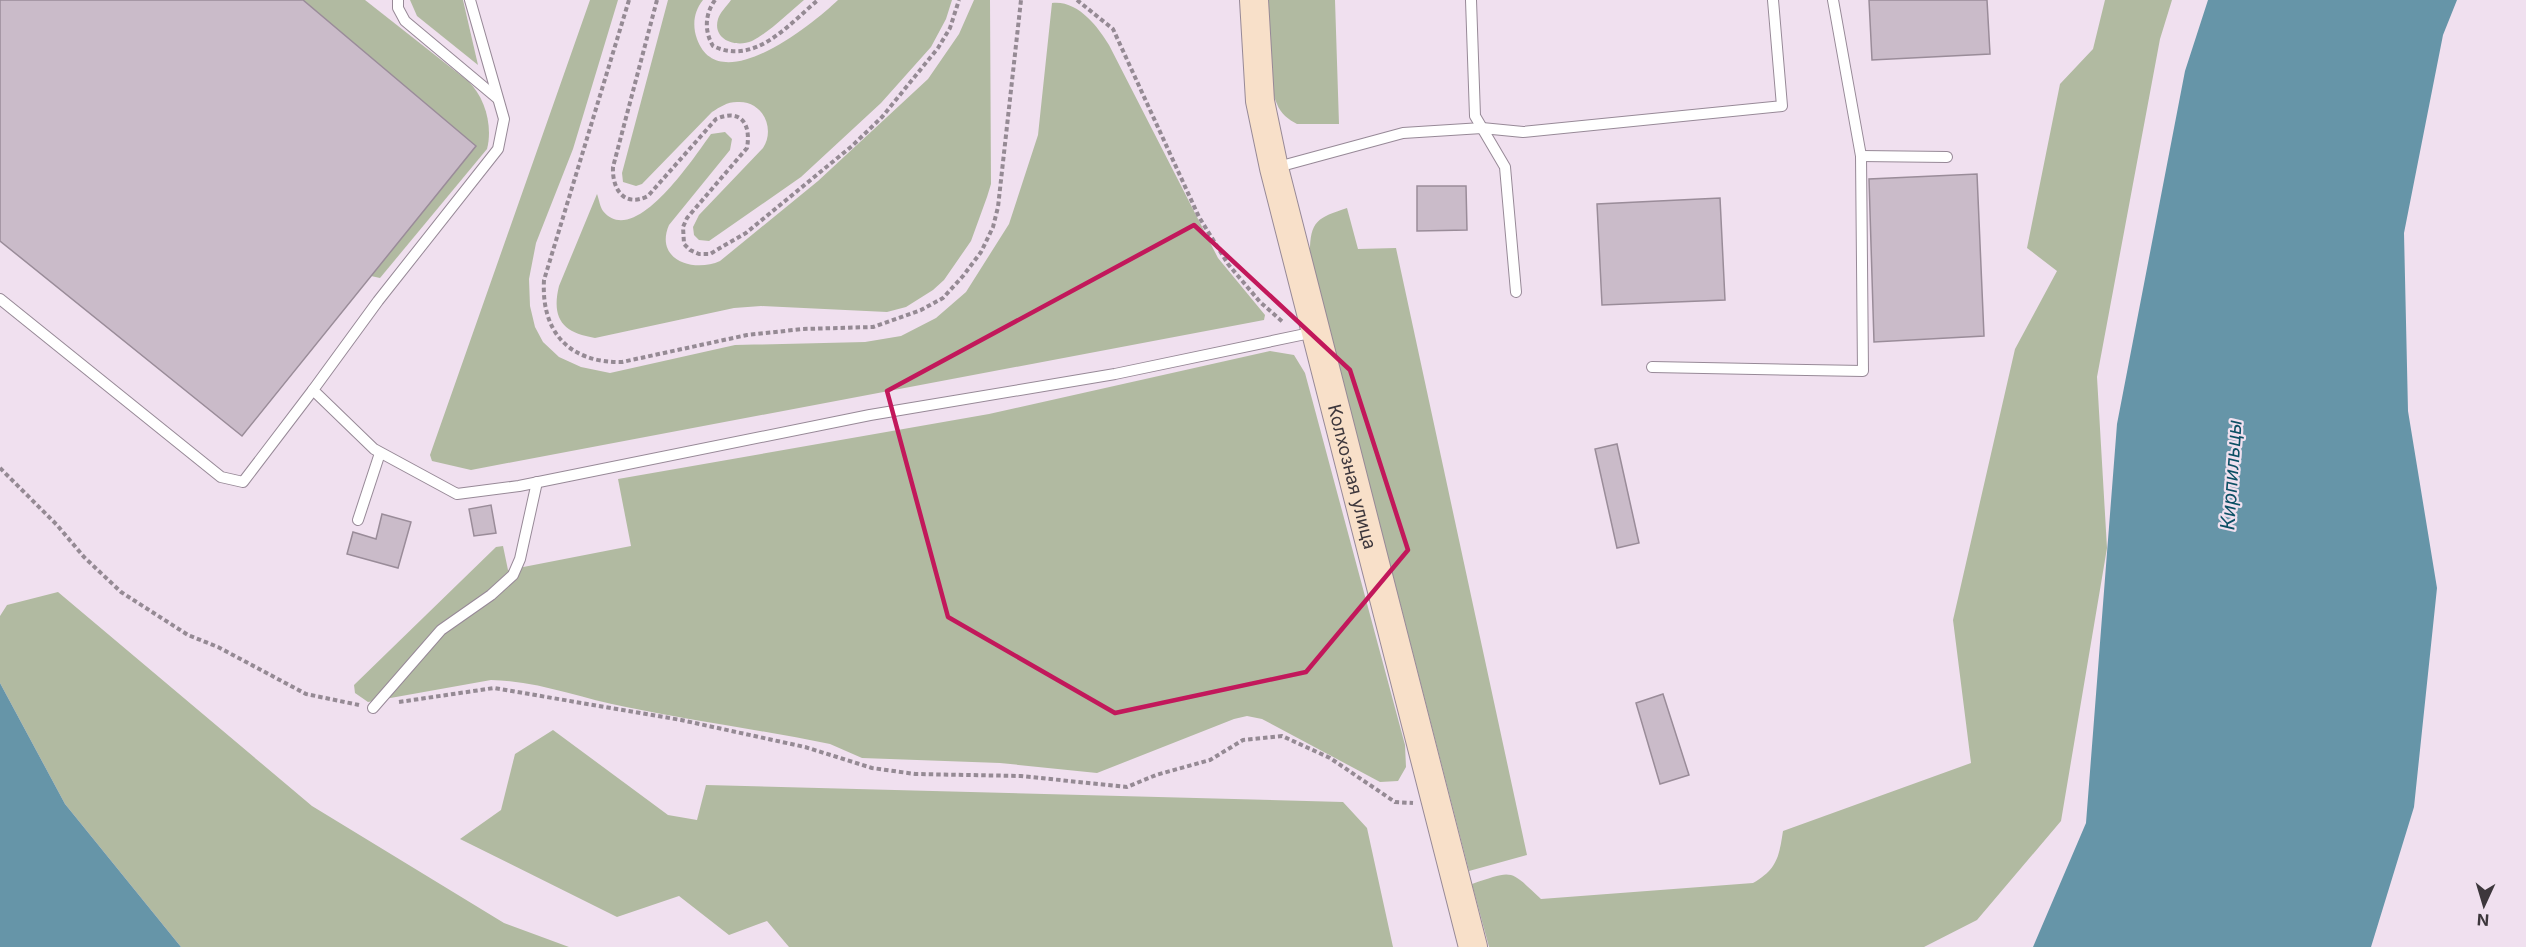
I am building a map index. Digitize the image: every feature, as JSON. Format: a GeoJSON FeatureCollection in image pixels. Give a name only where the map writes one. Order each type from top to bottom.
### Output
{"type":"FeatureCollection","features":[{"type":"Feature","properties":{"kind":"main road","name":"Колхозная улица"},"geometry":{"type":"LineString","coordinates":[[1254,0],[1260,101],[1307,334],[1438,804],[1473,947]]}},
{"type":"Feature","properties":{"kind":"lane"},"geometry":{"type":"LineString","coordinates":[[398,0],[398,8],[405,21],[497,98]]}},
{"type":"Feature","properties":{"kind":"lane"},"geometry":{"type":"LineString","coordinates":[[0,299],[221,477],[243,482],[378,301],[498,149],[504,119],[470,0]]}},
{"type":"Feature","properties":{"kind":"lane"},"geometry":{"type":"LineString","coordinates":[[1471,0],[1475,116],[1506,167],[1516,292]]}},
{"type":"Feature","properties":{"kind":"lane"},"geometry":{"type":"LineString","coordinates":[[1274,168],[1403,133],[1482,128],[1523,132],[1782,106],[1773,0]]}},
{"type":"Feature","properties":{"kind":"lane"},"geometry":{"type":"LineString","coordinates":[[1652,367],[1863,371],[1861,156],[1833,0]]}},
{"type":"Feature","properties":{"kind":"lane"},"geometry":{"type":"LineString","coordinates":[[1861,156],[1947,157]]}},
{"type":"Feature","properties":{"kind":"lane"},"geometry":{"type":"LineString","coordinates":[[313,390],[380,453],[457,494],[537,482],[870,415],[1115,374],[1307,334]]}},
{"type":"Feature","properties":{"kind":"lane"},"geometry":{"type":"LineString","coordinates":[[358,520],[380,453]]}},
{"type":"Feature","properties":{"kind":"lane"},"geometry":{"type":"LineString","coordinates":[[373,708],[441,630],[491,596],[513,575],[520,559],[537,482]]}},
{"type":"Feature","properties":{"kind":"path"},"geometry":{"type":"LineString","coordinates":[[629,0],[544,280],[545,313],[561,342],[575,352],[606,362],[622,362],[700,343],[747,335],[803,329],[873,327],[921,310],[943,298],[981,252],[993,227],[998,207],[1021,0]]}},
{"type":"Feature","properties":{"kind":"path"},"geometry":{"type":"LineString","coordinates":[[657,0],[613,167],[614,182],[620,195],[626,199],[641,199],[648,196],[716,119],[728,116],[741,118],[748,125],[747,148],[687,218],[683,227],[684,244],[690,250],[699,254],[710,254],[746,233],[852,146],[882,117],[938,48],[950,28],[959,0]]}},
{"type":"Feature","properties":{"kind":"path"},"geometry":{"type":"LineString","coordinates":[[715,0],[707,21],[709,40],[713,46],[734,53],[768,42],[818,0]]}},
{"type":"Feature","properties":{"kind":"path"},"geometry":{"type":"LineString","coordinates":[[1077,0],[1113,30],[1194,207],[1228,264],[1260,302],[1307,334]]}},
{"type":"Feature","properties":{"kind":"path"},"geometry":{"type":"LineString","coordinates":[[0,468],[57,525],[84,557],[131,598],[188,635],[218,647],[306,694],[373,708],[415,699],[494,688],[681,720],[805,747],[872,768],[915,774],[1021,776],[1127,787],[1156,775],[1210,760],[1243,740],[1282,736],[1330,758],[1395,802],[1438,804]]}},
{"type":"Feature","properties":{"kind":"highlighted area"},"geometry":{"type":"Polygon","coordinates":[[[1194,225],[1350,370],[1408,550],[1306,672],[1115,713],[948,617],[887,391],[1194,225]]]}},
{"type":"Feature","properties":{"kind":"green space"},"geometry":{"type":"Polygon","coordinates":[[[303,0],[365,0],[468,81],[479,95],[486,112],[489,131],[487,149],[380,278],[371,276],[303,0]]]}},
{"type":"Feature","properties":{"kind":"green space"},"geometry":{"type":"Polygon","coordinates":[[[410,0],[463,0],[478,65],[417,16],[410,0]]]}},
{"type":"Feature","properties":{"kind":"green space"},"geometry":{"type":"Polygon","coordinates":[[[590,0],[618,0],[573,149],[536,243],[529,279],[530,306],[535,327],[543,342],[559,357],[581,367],[610,373],[735,345],[865,342],[901,336],[936,318],[966,292],[1009,224],[1038,135],[1052,3],[1061,3],[1079,10],[1093,23],[1109,45],[1218,258],[1265,315],[1264,320],[471,470],[432,461],[430,455],[590,0]]]}},
{"type":"Feature","properties":{"kind":"green space"},"geometry":{"type":"Polygon","coordinates":[[[668,0],[703,0],[695,18],[697,39],[708,56],[725,62],[745,60],[788,39],[809,25],[838,0],[952,0],[946,19],[931,47],[881,103],[801,177],[709,241],[699,240],[694,235],[693,227],[699,215],[763,148],[767,140],[767,124],[760,110],[753,106],[737,102],[727,104],[712,112],[642,184],[636,186],[623,182],[622,173],[668,0]]]}},
{"type":"Feature","properties":{"kind":"green space"},"geometry":{"type":"Polygon","coordinates":[[[731,0],[804,0],[759,37],[746,43],[733,43],[722,37],[717,26],[719,16],[731,0]]]}},
{"type":"Feature","properties":{"kind":"green space"},"geometry":{"type":"Polygon","coordinates":[[[974,0],[990,0],[991,184],[971,241],[944,280],[933,290],[906,307],[887,312],[761,306],[734,308],[595,338],[575,332],[562,323],[557,307],[559,286],[597,194],[603,211],[616,220],[631,218],[647,209],[663,195],[711,134],[725,132],[732,139],[730,150],[669,225],[666,237],[667,247],[679,261],[699,265],[720,261],[818,181],[928,79],[959,34],[974,0]]]}},
{"type":"Feature","properties":{"kind":"green space"},"geometry":{"type":"Polygon","coordinates":[[[1267,0],[1335,0],[1339,124],[1297,124],[1285,116],[1278,107],[1273,94],[1269,68],[1267,0]]]}},
{"type":"Feature","properties":{"kind":"green space"},"geometry":{"type":"Polygon","coordinates":[[[2105,0],[2172,0],[2160,39],[2097,377],[2107,548],[2061,821],[1977,920],[1924,947],[1489,947],[1472,884],[1496,876],[1510,875],[1523,882],[1541,899],[1753,883],[1767,873],[1776,861],[1783,831],[1971,763],[1953,620],[2015,349],[2057,271],[2027,248],[2060,84],[2093,49],[2105,0]]]}},
{"type":"Feature","properties":{"kind":"green space"},"geometry":{"type":"Polygon","coordinates":[[[1347,208],[1358,249],[1396,248],[1527,855],[1469,871],[1310,253],[1312,233],[1318,222],[1347,208]]]}},
{"type":"Feature","properties":{"kind":"green space"},"geometry":{"type":"Polygon","coordinates":[[[1270,351],[1294,355],[1305,373],[1405,745],[1406,767],[1398,781],[1380,782],[1262,719],[1247,716],[1234,719],[1097,773],[1000,763],[862,758],[830,744],[651,712],[509,681],[491,680],[368,702],[355,693],[354,685],[496,547],[503,546],[508,570],[631,546],[618,479],[989,414],[1270,351]]]}},
{"type":"Feature","properties":{"kind":"green space"},"geometry":{"type":"Polygon","coordinates":[[[58,592],[312,806],[504,923],[569,947],[181,947],[65,804],[0,683],[0,616],[7,605],[58,592]]]}},
{"type":"Feature","properties":{"kind":"green space"},"geometry":{"type":"Polygon","coordinates":[[[553,730],[668,815],[697,820],[706,785],[1343,802],[1367,828],[1393,947],[789,947],[767,921],[729,935],[679,896],[617,917],[460,839],[501,810],[515,754],[553,730]]]}},
{"type":"Feature","properties":{"kind":"water","name":"Кирпильцы"},"geometry":{"type":"Polygon","coordinates":[[[2208,0],[2457,0],[2443,35],[2404,233],[2408,411],[2437,588],[2414,807],[2371,947],[2033,947],[2086,823],[2117,424],[2185,71],[2208,0]]]}},
{"type":"Feature","properties":{"kind":"water"},"geometry":{"type":"Polygon","coordinates":[[[0,683],[65,804],[181,947],[0,947],[0,683]]]}},
{"type":"Feature","properties":{"kind":"building"},"geometry":{"type":"Polygon","coordinates":[[[0,0],[303,0],[476,146],[242,436],[0,241],[0,0]]]}},
{"type":"Feature","properties":{"kind":"building"},"geometry":{"type":"Polygon","coordinates":[[[1869,0],[1987,0],[1990,54],[1872,60],[1869,0]]]}},
{"type":"Feature","properties":{"kind":"building"},"geometry":{"type":"Polygon","coordinates":[[[1977,174],[1984,336],[1874,342],[1869,179],[1977,174]]]}},
{"type":"Feature","properties":{"kind":"building"},"geometry":{"type":"Polygon","coordinates":[[[1417,186],[1466,186],[1467,230],[1417,231],[1417,186]]]}},
{"type":"Feature","properties":{"kind":"building"},"geometry":{"type":"Polygon","coordinates":[[[1720,198],[1725,300],[1602,305],[1597,204],[1720,198]]]}},
{"type":"Feature","properties":{"kind":"building"},"geometry":{"type":"Polygon","coordinates":[[[1617,444],[1639,543],[1617,548],[1595,449],[1617,444]]]}},
{"type":"Feature","properties":{"kind":"building"},"geometry":{"type":"Polygon","coordinates":[[[491,505],[496,533],[474,536],[469,509],[491,505]]]}},
{"type":"Feature","properties":{"kind":"building"},"geometry":{"type":"Polygon","coordinates":[[[382,514],[411,522],[398,568],[347,554],[353,532],[376,539],[382,514]]]}},
{"type":"Feature","properties":{"kind":"building"},"geometry":{"type":"Polygon","coordinates":[[[1663,694],[1689,775],[1660,784],[1636,703],[1663,694]]]}}]}
